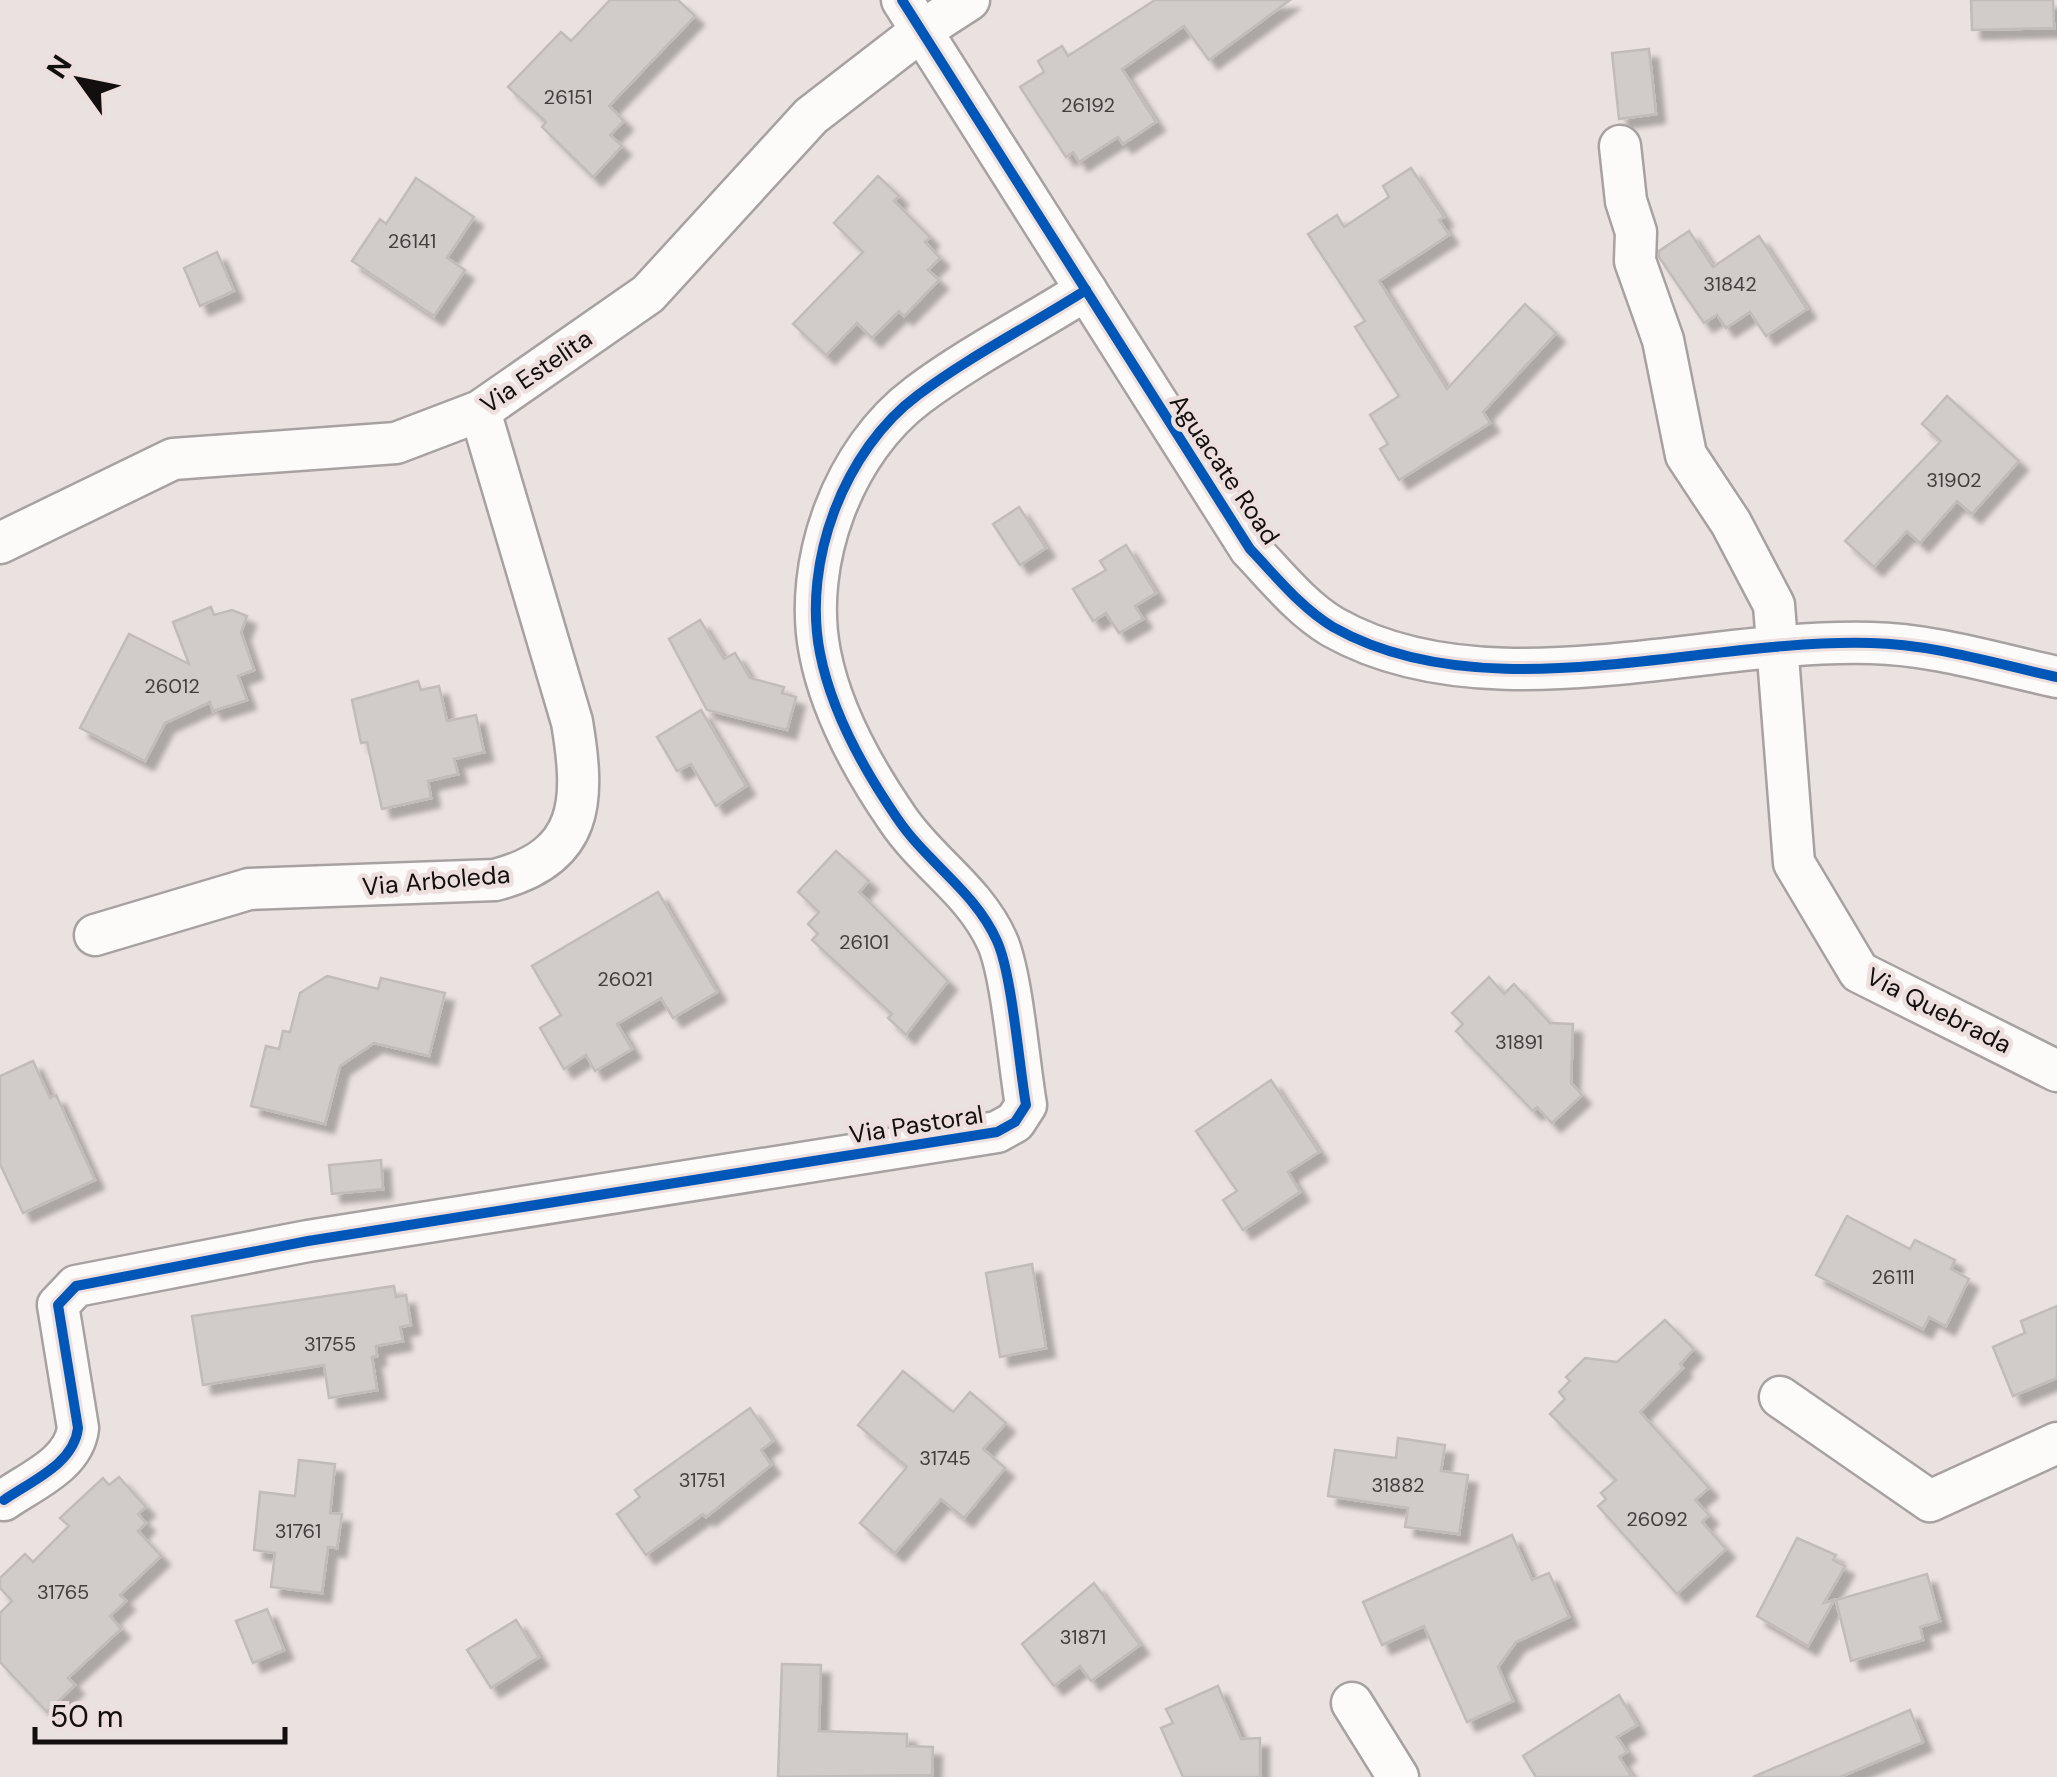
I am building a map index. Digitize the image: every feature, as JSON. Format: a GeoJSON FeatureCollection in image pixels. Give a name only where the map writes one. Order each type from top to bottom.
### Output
{"type":"FeatureCollection","features":[{"type":"Feature","properties":{"kind":"street","name":"Via Estelita"},"geometry":{"type":"LineString","coordinates":[[0,542],[173,460],[396,443],[480,410],[648,294],[811,116],[912,15],[969,0]]}},
{"type":"Feature","properties":{"kind":"street","name":"Aguacate Road"},"geometry":{"type":"LineString","coordinates":[[912,15],[1250,549],[1295,597],[1331,626],[1422,662],[1545,668],[1779,645],[1874,642],[2057,677]]}},
{"type":"Feature","properties":{"kind":"street","name":"Via Quebrada"},"geometry":{"type":"LineString","coordinates":[[1620,146],[1626,201],[1636,232],[1635,262],[1662,340],[1686,455],[1731,523],[1774,605],[1794,862],[1859,972],[2057,1071]]}},
{"type":"Feature","properties":{"kind":"street","name":"Via Pastoral"},"geometry":{"type":"LineString","coordinates":[[4,1500],[68,1456],[76,1444],[78,1428],[58,1305],[76,1286],[308,1242],[996,1132],[1015,1122],[1026,1105],[999,946],[985,916],[960,884],[928,857],[897,818],[861,757],[829,691],[819,650],[819,578],[831,522],[846,485],[863,452],[889,423],[916,396],[1086,290]]}},
{"type":"Feature","properties":{"kind":"street","name":"Via Arboleda"},"geometry":{"type":"LineString","coordinates":[[96,935],[250,889],[495,880],[534,866],[565,838],[578,812],[579,767],[572,722],[480,410]]}},
{"type":"Feature","properties":{"kind":"street"},"geometry":{"type":"LineString","coordinates":[[1780,1397],[1930,1501],[2057,1443]]}},
{"type":"Feature","properties":{"kind":"street"},"geometry":{"type":"LineString","coordinates":[[1352,1704],[1398,1777]]}},
{"type":"Feature","properties":{"kind":"building"},"geometry":{"type":"Polygon","coordinates":[[[610,0],[678,0],[695,16],[609,106],[624,121],[610,135],[622,146],[593,177],[542,127],[546,122],[508,87],[561,32],[571,41],[610,0]]]}},
{"type":"Feature","properties":{"kind":"building"},"geometry":{"type":"Polygon","coordinates":[[[1155,0],[1290,0],[1209,60],[1184,26],[1122,69],[1156,122],[1123,144],[1118,137],[1079,162],[1073,152],[1066,157],[1020,87],[1044,72],[1038,61],[1062,46],[1068,56],[1155,0]]]}},
{"type":"Feature","properties":{"kind":"building"},"geometry":{"type":"Polygon","coordinates":[[[1971,0],[2053,0],[2054,28],[1972,30],[1971,0]]]}},
{"type":"Feature","properties":{"kind":"building"},"geometry":{"type":"Polygon","coordinates":[[[1649,49],[1656,114],[1619,119],[1612,53],[1649,49]]]}},
{"type":"Feature","properties":{"kind":"building"},"geometry":{"type":"Polygon","coordinates":[[[1411,168],[1444,217],[1439,220],[1449,235],[1379,281],[1447,389],[1525,304],[1556,333],[1483,412],[1490,423],[1399,480],[1380,449],[1388,444],[1370,415],[1399,396],[1355,327],[1365,321],[1308,234],[1337,215],[1344,227],[1389,197],[1383,186],[1411,168]]]}},
{"type":"Feature","properties":{"kind":"building"},"geometry":{"type":"Polygon","coordinates":[[[878,176],[899,196],[894,201],[930,237],[925,242],[940,258],[928,270],[939,280],[904,316],[899,311],[872,338],[857,323],[826,355],[793,324],[863,252],[834,223],[878,176]]]}},
{"type":"Feature","properties":{"kind":"building"},"geometry":{"type":"Polygon","coordinates":[[[416,178],[474,217],[447,258],[465,270],[434,316],[352,261],[380,219],[386,224],[416,178]]]}},
{"type":"Feature","properties":{"kind":"building"},"geometry":{"type":"Polygon","coordinates":[[[1689,231],[1713,267],[1759,236],[1807,309],[1766,336],[1750,312],[1726,328],[1717,315],[1704,323],[1659,257],[1659,251],[1689,231]]]}},
{"type":"Feature","properties":{"kind":"building"},"geometry":{"type":"Polygon","coordinates":[[[217,252],[234,291],[200,306],[184,268],[217,252]]]}},
{"type":"Feature","properties":{"kind":"building"},"geometry":{"type":"Polygon","coordinates":[[[1947,396],[2019,461],[1972,514],[1957,501],[1920,543],[1907,531],[1874,567],[1845,541],[1941,441],[1922,424],[1947,396]]]}},
{"type":"Feature","properties":{"kind":"building"},"geometry":{"type":"Polygon","coordinates":[[[1019,507],[1046,548],[1020,565],[993,524],[1019,507]]]}},
{"type":"Feature","properties":{"kind":"building"},"geometry":{"type":"Polygon","coordinates":[[[1126,545],[1156,593],[1135,606],[1143,619],[1119,633],[1106,613],[1093,621],[1073,589],[1106,570],[1100,561],[1126,545]]]}},
{"type":"Feature","properties":{"kind":"building"},"geometry":{"type":"Polygon","coordinates":[[[211,607],[214,615],[232,610],[247,616],[241,632],[254,670],[238,676],[247,700],[213,711],[210,702],[165,723],[145,761],[80,728],[129,634],[189,664],[173,622],[211,607]]]}},
{"type":"Feature","properties":{"kind":"building"},"geometry":{"type":"Polygon","coordinates":[[[700,620],[724,659],[735,653],[750,678],[784,687],[782,693],[796,697],[787,730],[707,710],[669,639],[700,620]]]}},
{"type":"Feature","properties":{"kind":"building"},"geometry":{"type":"Polygon","coordinates":[[[418,681],[421,690],[439,686],[447,721],[476,715],[484,752],[454,759],[458,774],[428,781],[431,798],[382,809],[367,742],[361,743],[352,700],[418,681]]]}},
{"type":"Feature","properties":{"kind":"building"},"geometry":{"type":"Polygon","coordinates":[[[701,710],[746,786],[716,806],[691,764],[677,771],[657,737],[701,710]]]}},
{"type":"Feature","properties":{"kind":"building"},"geometry":{"type":"Polygon","coordinates":[[[836,851],[869,881],[859,892],[948,981],[906,1035],[888,1018],[892,1014],[812,940],[818,934],[808,924],[819,912],[798,892],[836,851]]]}},
{"type":"Feature","properties":{"kind":"building"},"geometry":{"type":"Polygon","coordinates":[[[658,892],[717,992],[673,1018],[661,998],[617,1024],[632,1049],[595,1071],[586,1055],[564,1069],[540,1028],[561,1015],[532,966],[658,892]]]}},
{"type":"Feature","properties":{"kind":"building"},"geometry":{"type":"Polygon","coordinates":[[[327,976],[378,989],[381,978],[445,993],[429,1056],[374,1043],[340,1066],[325,1124],[251,1106],[266,1046],[279,1049],[283,1031],[290,1032],[300,993],[327,976]]]}},
{"type":"Feature","properties":{"kind":"building"},"geometry":{"type":"Polygon","coordinates":[[[1489,977],[1504,994],[1514,984],[1550,1023],[1573,1024],[1571,1083],[1582,1095],[1552,1123],[1537,1107],[1533,1111],[1456,1031],[1463,1024],[1452,1013],[1489,977]]]}},
{"type":"Feature","properties":{"kind":"building"},"geometry":{"type":"Polygon","coordinates":[[[33,1061],[50,1098],[56,1095],[95,1180],[23,1213],[0,1164],[0,1076],[33,1061]]]}},
{"type":"Feature","properties":{"kind":"building"},"geometry":{"type":"Polygon","coordinates":[[[1271,1080],[1319,1152],[1288,1172],[1300,1192],[1243,1230],[1223,1200],[1237,1191],[1196,1131],[1271,1080]]]}},
{"type":"Feature","properties":{"kind":"building"},"geometry":{"type":"Polygon","coordinates":[[[381,1160],[383,1189],[332,1194],[329,1165],[381,1160]]]}},
{"type":"Feature","properties":{"kind":"building"},"geometry":{"type":"Polygon","coordinates":[[[1847,1216],[1910,1249],[1915,1240],[1955,1260],[1951,1269],[1969,1279],[1946,1326],[1929,1317],[1923,1329],[1816,1275],[1847,1216]]]}},
{"type":"Feature","properties":{"kind":"building"},"geometry":{"type":"Polygon","coordinates":[[[1032,1264],[1046,1348],[1000,1357],[986,1273],[1032,1264]]]}},
{"type":"Feature","properties":{"kind":"building"},"geometry":{"type":"Polygon","coordinates":[[[394,1286],[396,1297],[406,1295],[411,1325],[400,1327],[403,1341],[376,1346],[377,1356],[372,1357],[377,1390],[329,1398],[324,1365],[203,1385],[192,1316],[394,1286]]]}},
{"type":"Feature","properties":{"kind":"building"},"geometry":{"type":"Polygon","coordinates":[[[2057,1306],[2057,1378],[2013,1396],[1993,1347],[2025,1333],[2021,1321],[2057,1306]]]}},
{"type":"Feature","properties":{"kind":"building"},"geometry":{"type":"Polygon","coordinates":[[[1665,1320],[1694,1349],[1680,1364],[1683,1368],[1640,1412],[1709,1488],[1695,1500],[1709,1515],[1702,1522],[1726,1549],[1677,1594],[1598,1506],[1606,1499],[1601,1493],[1616,1480],[1550,1414],[1565,1399],[1559,1392],[1570,1381],[1566,1377],[1585,1358],[1617,1362],[1665,1320]]]}},
{"type":"Feature","properties":{"kind":"building"},"geometry":{"type":"Polygon","coordinates":[[[903,1371],[953,1412],[970,1392],[1006,1423],[983,1449],[1005,1468],[964,1518],[941,1499],[895,1553],[860,1523],[907,1467],[858,1425],[903,1371]]]}},
{"type":"Feature","properties":{"kind":"building"},"geometry":{"type":"Polygon","coordinates":[[[750,1408],[773,1441],[761,1450],[771,1465],[706,1517],[703,1514],[646,1555],[617,1514],[640,1497],[635,1490],[750,1408]]]}},
{"type":"Feature","properties":{"kind":"building"},"geometry":{"type":"Polygon","coordinates":[[[1398,1438],[1445,1445],[1441,1471],[1468,1475],[1459,1534],[1405,1527],[1408,1508],[1328,1496],[1335,1450],[1396,1458],[1398,1438]]]}},
{"type":"Feature","properties":{"kind":"building"},"geometry":{"type":"Polygon","coordinates":[[[299,1460],[335,1464],[330,1513],[342,1514],[337,1548],[328,1547],[322,1593],[271,1587],[275,1553],[254,1550],[260,1492],[295,1496],[299,1460]]]}},
{"type":"Feature","properties":{"kind":"building"},"geometry":{"type":"Polygon","coordinates":[[[119,1477],[146,1507],[138,1514],[146,1523],[138,1531],[161,1556],[120,1595],[126,1601],[110,1616],[121,1629],[68,1678],[75,1685],[47,1712],[0,1662],[0,1613],[12,1601],[0,1588],[0,1578],[25,1554],[33,1562],[69,1526],[60,1518],[103,1478],[109,1485],[119,1477]]]}},
{"type":"Feature","properties":{"kind":"building"},"geometry":{"type":"Polygon","coordinates":[[[1512,1535],[1532,1580],[1549,1573],[1569,1617],[1516,1642],[1498,1667],[1513,1701],[1467,1722],[1424,1626],[1382,1645],[1363,1602],[1512,1535]]]}},
{"type":"Feature","properties":{"kind":"building"},"geometry":{"type":"Polygon","coordinates":[[[1797,1538],[1836,1555],[1833,1560],[1845,1566],[1824,1603],[1834,1600],[1808,1646],[1757,1616],[1797,1538]]]}},
{"type":"Feature","properties":{"kind":"building"},"geometry":{"type":"Polygon","coordinates":[[[1927,1574],[1940,1621],[1920,1627],[1923,1640],[1851,1661],[1836,1600],[1927,1574]]]}},
{"type":"Feature","properties":{"kind":"building"},"geometry":{"type":"Polygon","coordinates":[[[1094,1583],[1140,1645],[1091,1681],[1080,1666],[1054,1686],[1022,1644],[1094,1583]]]}},
{"type":"Feature","properties":{"kind":"building"},"geometry":{"type":"Polygon","coordinates":[[[267,1609],[284,1650],[253,1663],[236,1621],[267,1609]]]}},
{"type":"Feature","properties":{"kind":"building"},"geometry":{"type":"Polygon","coordinates":[[[516,1620],[539,1657],[491,1688],[467,1650],[516,1620]]]}},
{"type":"Feature","properties":{"kind":"building"},"geometry":{"type":"Polygon","coordinates":[[[782,1664],[821,1665],[819,1731],[907,1734],[907,1746],[933,1747],[932,1775],[778,1777],[782,1664]]]}},
{"type":"Feature","properties":{"kind":"building"},"geometry":{"type":"Polygon","coordinates":[[[1218,1686],[1241,1739],[1260,1738],[1260,1777],[1183,1777],[1161,1728],[1173,1723],[1166,1709],[1218,1686]]]}},
{"type":"Feature","properties":{"kind":"building"},"geometry":{"type":"Polygon","coordinates":[[[1619,1695],[1637,1725],[1617,1737],[1627,1752],[1619,1757],[1632,1777],[1536,1777],[1523,1756],[1619,1695]]]}},
{"type":"Feature","properties":{"kind":"building"},"geometry":{"type":"Polygon","coordinates":[[[1910,1710],[1923,1742],[1840,1777],[1753,1777],[1910,1710]]]}},
{"type":"Feature","properties":{"kind":"cycle path"},"geometry":{"type":"LineString","coordinates":[[902,0],[1250,549],[1300,601],[1333,627],[1393,652],[1458,666],[1596,666],[1806,644],[1871,643],[1941,651],[2057,677]]}},
{"type":"Feature","properties":{"kind":"cycle path"},"geometry":{"type":"LineString","coordinates":[[4,1500],[60,1462],[75,1441],[78,1428],[58,1305],[76,1286],[308,1241],[997,1132],[1015,1122],[1026,1105],[1011,997],[997,941],[976,907],[897,818],[850,739],[820,653],[817,582],[834,511],[869,446],[892,418],[958,367],[1086,290]]}}]}
